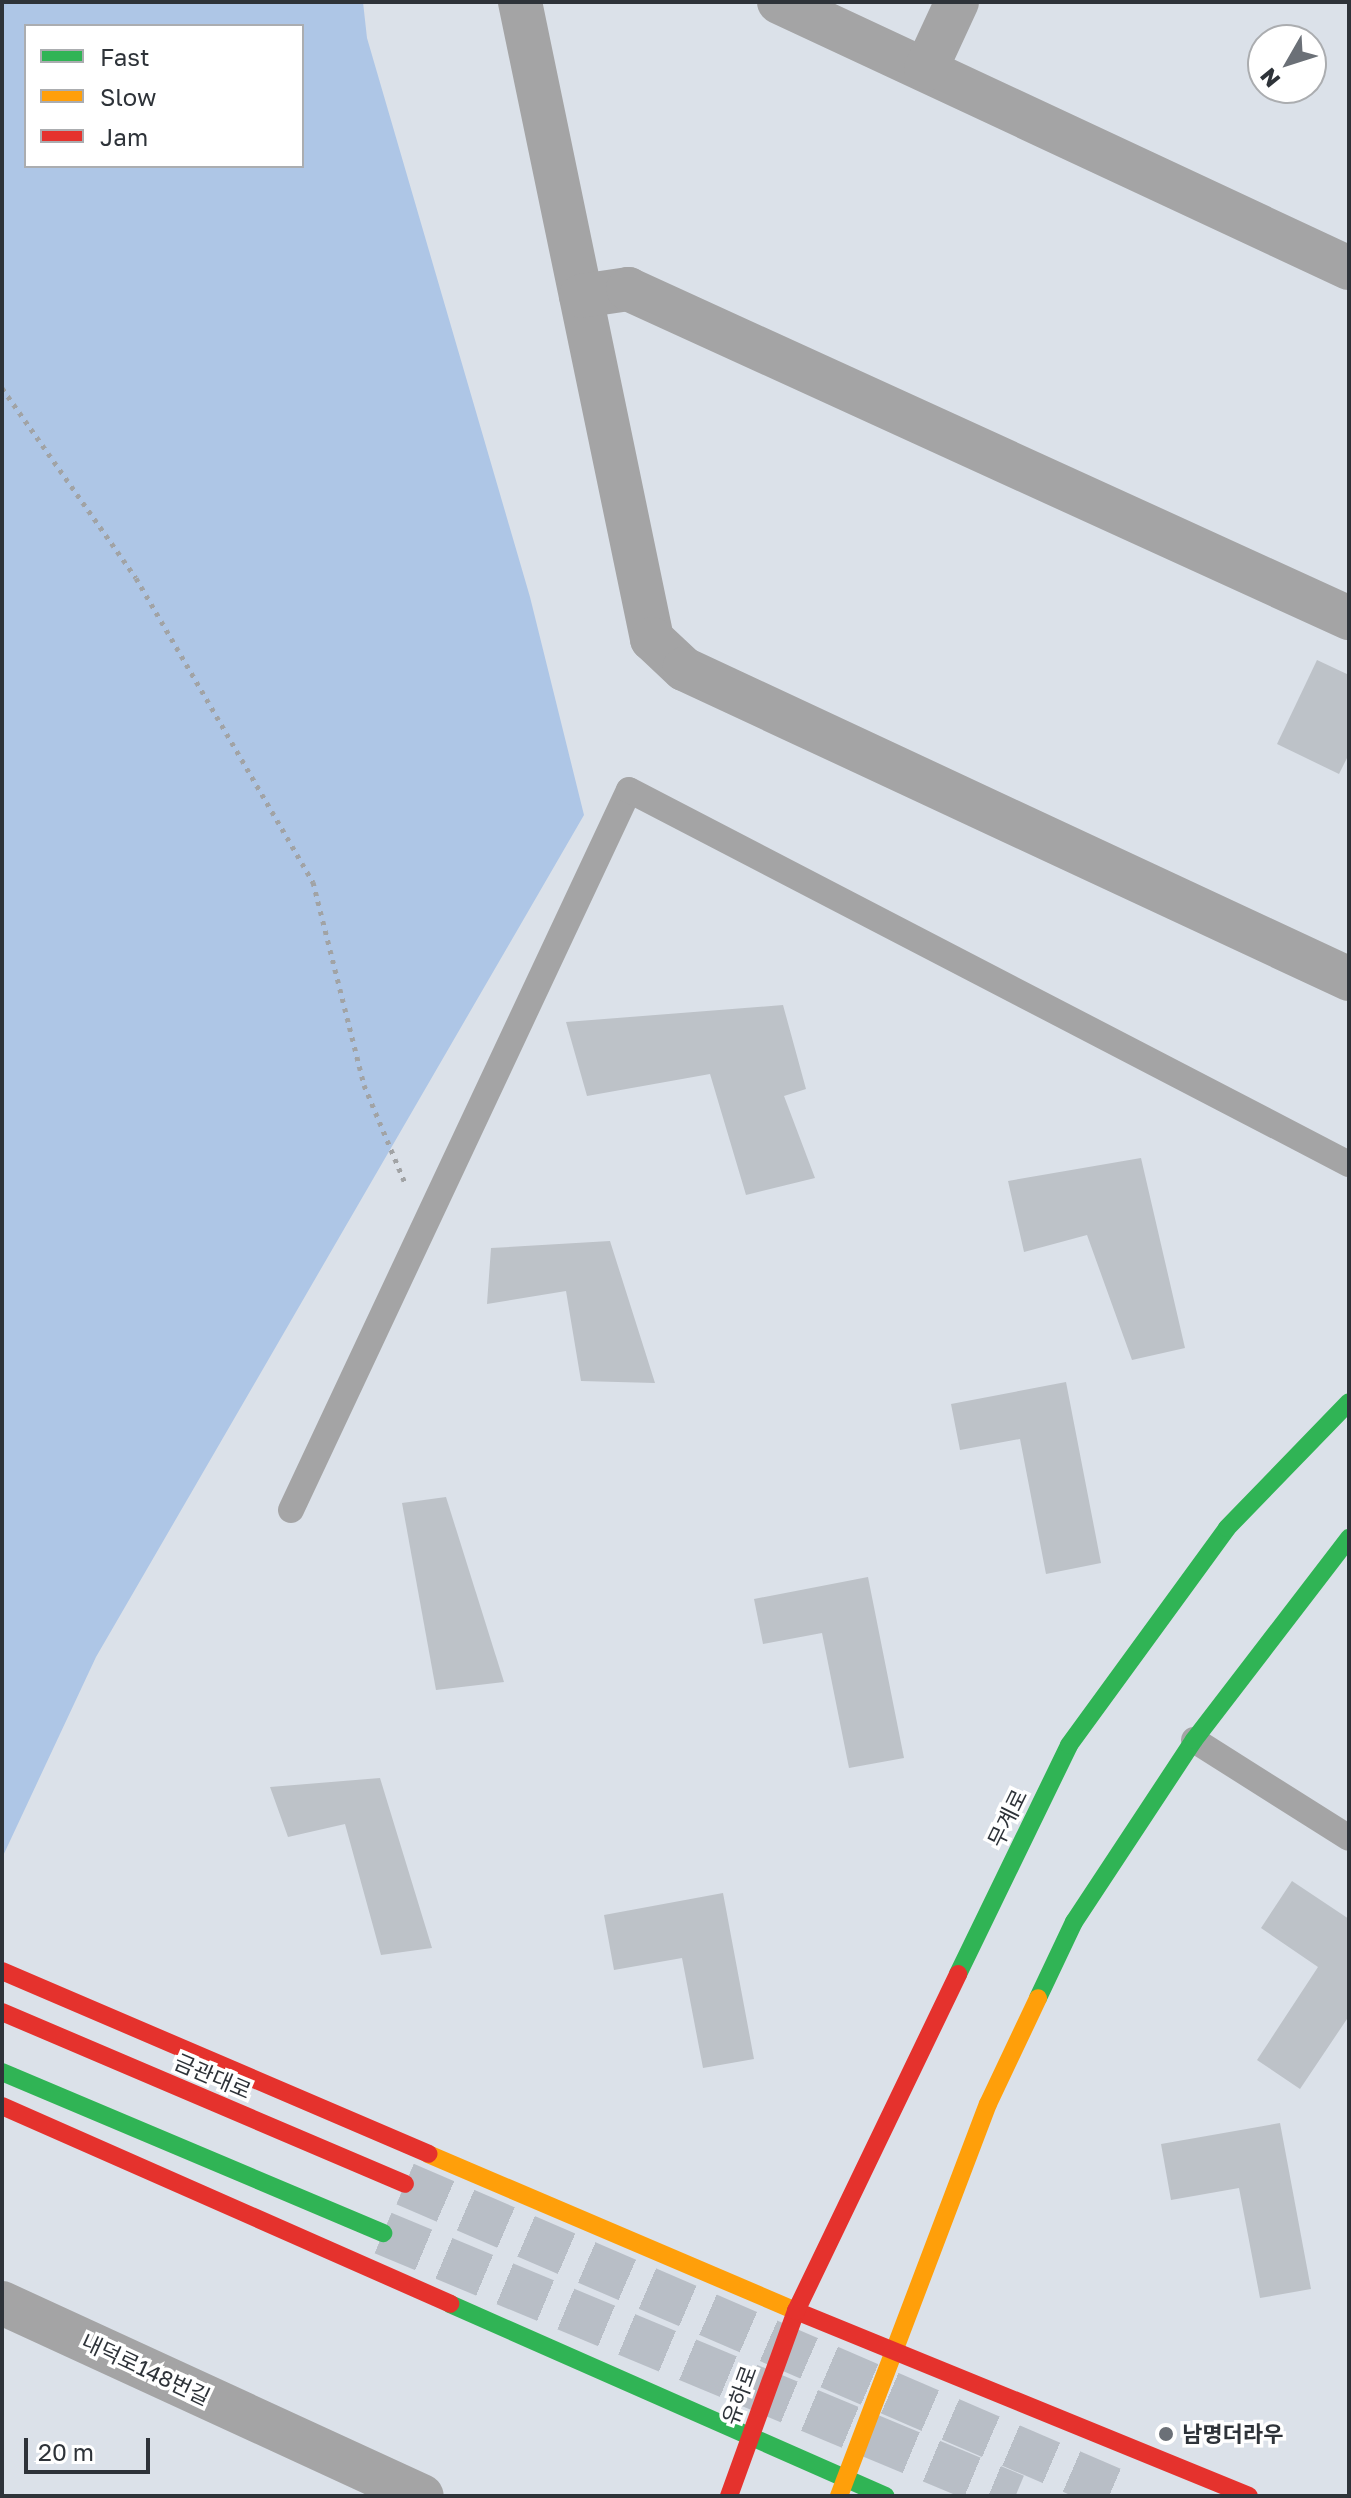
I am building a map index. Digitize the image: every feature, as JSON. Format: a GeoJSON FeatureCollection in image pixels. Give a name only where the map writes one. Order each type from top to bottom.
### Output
{"type":"FeatureCollection","features":[{"type":"Feature","properties":{"kind":"main road","name":"무계로"},"geometry":{"type":"LineString","coordinates":[[796,2311],[1069,1745],[1227,1528],[1349,1402]]}},
{"type":"Feature","properties":{"kind":"main road"},"geometry":{"type":"LineString","coordinates":[[842,2487],[899,2352],[988,2104],[1074,1922],[1194,1740],[1349,1538]]}},
{"type":"Feature","properties":{"kind":"main road"},"geometry":{"type":"LineString","coordinates":[[2,1971],[796,2311],[1249,2496]]}},
{"type":"Feature","properties":{"kind":"main road","name":"금관대로"},"geometry":{"type":"LineString","coordinates":[[2,2012],[405,2184]]}},
{"type":"Feature","properties":{"kind":"main road"},"geometry":{"type":"LineString","coordinates":[[2,2072],[383,2233]]}},
{"type":"Feature","properties":{"kind":"main road"},"geometry":{"type":"LineString","coordinates":[[2,2106],[749,2438],[842,2487],[886,2496]]}},
{"type":"Feature","properties":{"kind":"main road","name":"유하로"},"geometry":{"type":"LineString","coordinates":[[729,2496],[796,2311]]}},
{"type":"Feature","properties":{"kind":"street"},"geometry":{"type":"LineString","coordinates":[[520,2],[652,639],[684,669],[1349,979]]}},
{"type":"Feature","properties":{"kind":"street"},"geometry":{"type":"LineString","coordinates":[[779,2],[1349,268]]}},
{"type":"Feature","properties":{"kind":"street"},"geometry":{"type":"LineString","coordinates":[[926,69],[957,2]]}},
{"type":"Feature","properties":{"kind":"street"},"geometry":{"type":"LineString","coordinates":[[581,296],[628,289],[1349,618]]}},
{"type":"Feature","properties":{"kind":"street","name":"내덕로148번길"},"geometry":{"type":"LineString","coordinates":[[2,2303],[422,2496]]}},
{"type":"Feature","properties":{"kind":"lane"},"geometry":{"type":"LineString","coordinates":[[291,1510],[422,1224],[629,790],[1349,1164]]}},
{"type":"Feature","properties":{"kind":"lane"},"geometry":{"type":"LineString","coordinates":[[1194,1740],[1349,1838]]}},
{"type":"Feature","properties":{"kind":"path"},"geometry":{"type":"LineString","coordinates":[[2,388],[136,578],[313,882],[364,1085],[422,1224]]}},
{"type":"Feature","properties":{"kind":"shaded area"},"geometry":{"type":"Polygon","coordinates":[[[2,2],[363,2],[367,38],[530,597],[584,815],[96,1657],[2,1858],[2,2]]]}},
{"type":"Feature","properties":{"kind":"building"},"geometry":{"type":"Polygon","coordinates":[[[1317,660],[1349,675],[1349,754],[1339,774],[1277,744],[1317,660]]]}},
{"type":"Feature","properties":{"kind":"building"},"geometry":{"type":"Polygon","coordinates":[[[783,1005],[806,1089],[784,1096],[815,1178],[746,1195],[710,1074],[587,1096],[566,1022],[783,1005]]]}},
{"type":"Feature","properties":{"kind":"building"},"geometry":{"type":"Polygon","coordinates":[[[1141,1158],[1185,1348],[1132,1360],[1087,1235],[1024,1252],[1008,1181],[1141,1158]]]}},
{"type":"Feature","properties":{"kind":"building"},"geometry":{"type":"Polygon","coordinates":[[[610,1241],[655,1383],[581,1381],[566,1291],[487,1304],[491,1248],[610,1241]]]}},
{"type":"Feature","properties":{"kind":"building"},"geometry":{"type":"Polygon","coordinates":[[[1066,1382],[1101,1563],[1046,1574],[1020,1439],[960,1450],[951,1404],[1066,1382]]]}},
{"type":"Feature","properties":{"kind":"building"},"geometry":{"type":"Polygon","coordinates":[[[446,1497],[504,1682],[436,1690],[402,1503],[446,1497]]]}},
{"type":"Feature","properties":{"kind":"building"},"geometry":{"type":"Polygon","coordinates":[[[868,1577],[904,1758],[849,1768],[822,1633],[763,1644],[754,1599],[868,1577]]]}},
{"type":"Feature","properties":{"kind":"building"},"geometry":{"type":"Polygon","coordinates":[[[380,1778],[432,1948],[381,1955],[345,1824],[288,1837],[270,1787],[380,1778]]]}},
{"type":"Feature","properties":{"kind":"building"},"geometry":{"type":"Polygon","coordinates":[[[1292,1881],[1349,1919],[1349,2016],[1300,2089],[1257,2060],[1318,1967],[1261,1928],[1292,1881]]]}},
{"type":"Feature","properties":{"kind":"building"},"geometry":{"type":"Polygon","coordinates":[[[723,1893],[754,2059],[703,2068],[682,1958],[614,1970],[604,1915],[723,1893]]]}},
{"type":"Feature","properties":{"kind":"building"},"geometry":{"type":"Polygon","coordinates":[[[1280,2123],[1311,2289],[1260,2298],[1239,2188],[1171,2200],[1161,2144],[1280,2123]]]}},
{"type":"Feature","properties":{"kind":"tunnel"},"geometry":{"type":"LineString","coordinates":[[405,2184],[1128,2496]]}},
{"type":"Feature","properties":{"kind":"tunnel"},"geometry":{"type":"LineString","coordinates":[[383,2233],[1015,2496]]}},
{"type":"Feature","properties":{"kind":"traffic: fast"},"geometry":{"type":"LineString","coordinates":[[958,1974],[1069,1745],[1227,1528],[1349,1402]]}},
{"type":"Feature","properties":{"kind":"traffic: fast"},"geometry":{"type":"LineString","coordinates":[[1038,1998],[1074,1922],[1194,1740],[1349,1538]]}},
{"type":"Feature","properties":{"kind":"traffic: fast"},"geometry":{"type":"LineString","coordinates":[[2,2072],[383,2233]]}},
{"type":"Feature","properties":{"kind":"traffic: fast"},"geometry":{"type":"LineString","coordinates":[[450,2304],[886,2496]]}},
{"type":"Feature","properties":{"kind":"traffic: slow"},"geometry":{"type":"LineString","coordinates":[[839,2496],[988,2104],[1038,1998]]}},
{"type":"Feature","properties":{"kind":"traffic: slow"},"geometry":{"type":"LineString","coordinates":[[428,2154],[796,2311]]}},
{"type":"Feature","properties":{"kind":"traffic: jam"},"geometry":{"type":"LineString","coordinates":[[2,1971],[428,2154]]}},
{"type":"Feature","properties":{"kind":"traffic: jam"},"geometry":{"type":"LineString","coordinates":[[729,2496],[796,2311],[958,1974]]}},
{"type":"Feature","properties":{"kind":"traffic: jam"},"geometry":{"type":"LineString","coordinates":[[2,2012],[405,2184]]}},
{"type":"Feature","properties":{"kind":"traffic: jam"},"geometry":{"type":"LineString","coordinates":[[2,2106],[450,2304]]}},
{"type":"Feature","properties":{"kind":"traffic: jam"},"geometry":{"type":"LineString","coordinates":[[796,2311],[1249,2496]]}},
{"type":"Feature","properties":{"kind":"place","name":"남명더라우"},"geometry":{"type":"Point","coordinates":[1166,2434]}}]}
